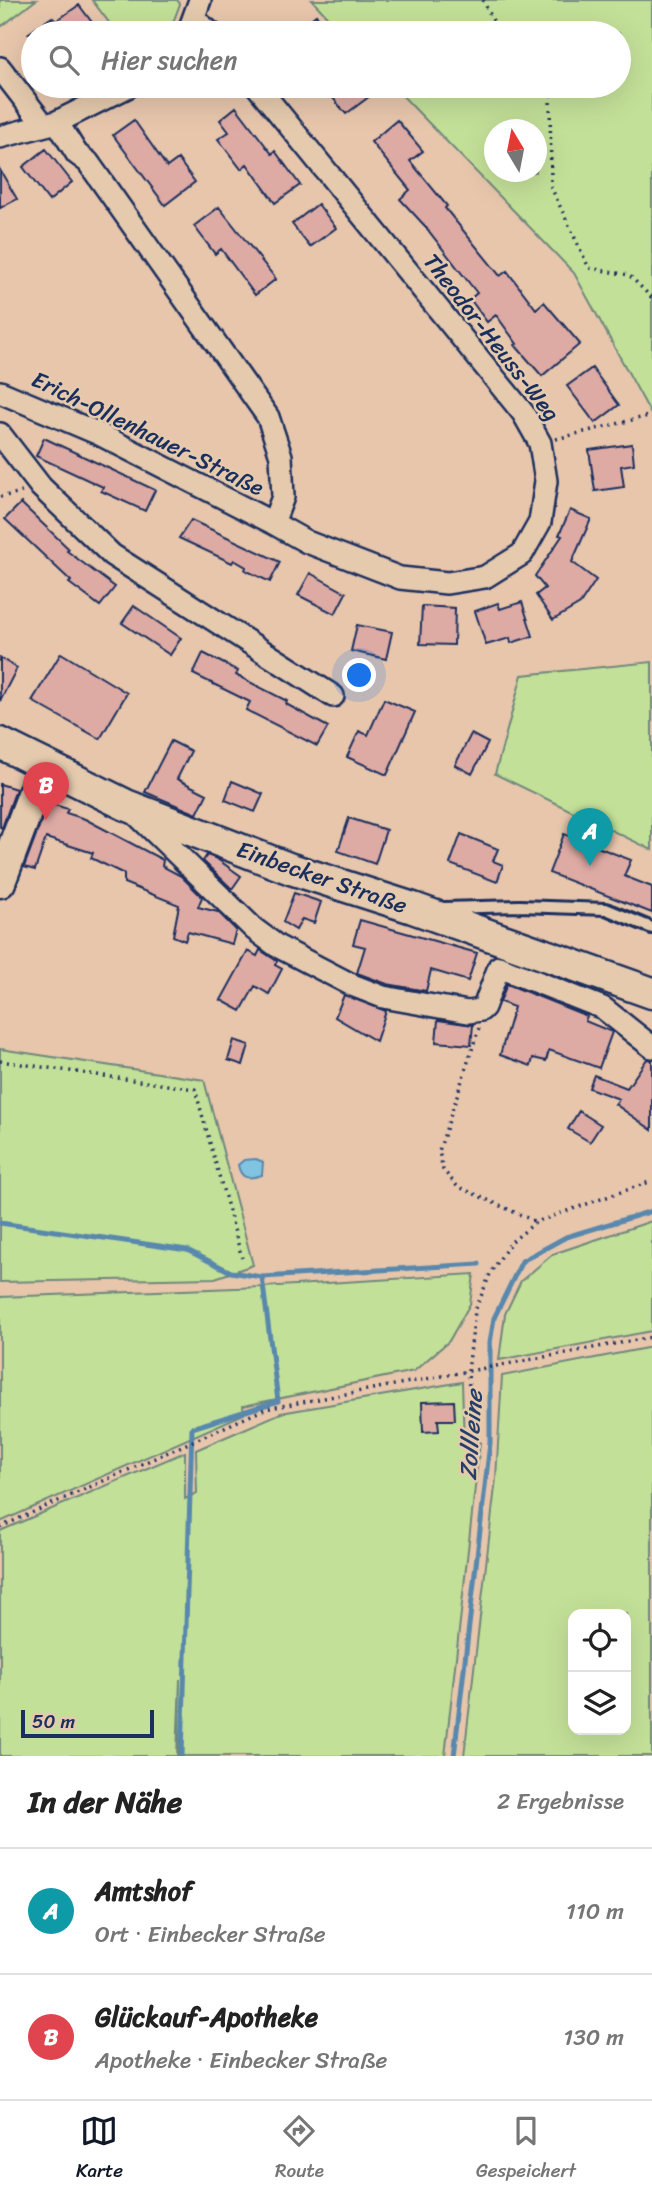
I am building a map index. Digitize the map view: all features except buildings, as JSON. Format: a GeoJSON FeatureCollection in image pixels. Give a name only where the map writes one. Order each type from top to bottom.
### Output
{"type":"FeatureCollection","features":[{"type":"Feature","properties":{"kind":"street"},"geometry":{"type":"LineString","coordinates":[[0,68],[21,92]]}},
{"type":"Feature","properties":{"kind":"street"},"geometry":{"type":"LineString","coordinates":[[27,98],[77,155],[88,162],[268,417],[281,456],[283,497],[273,523]]}},
{"type":"Feature","properties":{"kind":"street"},"geometry":{"type":"LineString","coordinates":[[0,137],[50,124],[104,98]]}},
{"type":"Feature","properties":{"kind":"street","name":"Theodor-Heuss-Weg"},"geometry":{"type":"LineString","coordinates":[[267,98],[523,413],[540,443],[546,481],[540,522],[522,554],[485,577],[447,583],[400,578],[307,542],[273,523]]}},
{"type":"Feature","properties":{"kind":"street","name":"Erich-Ollenhauer-Straße"},"geometry":{"type":"LineString","coordinates":[[0,393],[97,433],[273,523]]}},
{"type":"Feature","properties":{"kind":"street"},"geometry":{"type":"LineString","coordinates":[[0,434],[41,487],[112,555],[333,696]]}},
{"type":"Feature","properties":{"kind":"street","name":"Einbecker Straße"},"geometry":{"type":"LineString","coordinates":[[0,743],[126,805],[291,869],[413,908],[652,993]]}},
{"type":"Feature","properties":{"kind":"street"},"geometry":{"type":"LineString","coordinates":[[0,882],[44,765]]}},
{"type":"Feature","properties":{"kind":"street"},"geometry":{"type":"LineString","coordinates":[[126,805],[254,929],[277,946],[352,985],[383,997],[468,1012],[481,1010],[499,967],[491,937]]}},
{"type":"Feature","properties":{"kind":"street"},"geometry":{"type":"LineString","coordinates":[[499,967],[603,1008],[652,1047]]}},
{"type":"Feature","properties":{"kind":"lane"},"geometry":{"type":"LineString","coordinates":[[413,908],[520,906],[606,909],[652,928]]}},
{"type":"Feature","properties":{"kind":"path"},"geometry":{"type":"LineString","coordinates":[[483,0],[493,21]]}},
{"type":"Feature","properties":{"kind":"path"},"geometry":{"type":"LineString","coordinates":[[550,98],[551,187],[589,268],[629,275],[652,298]]}},
{"type":"Feature","properties":{"kind":"path"},"geometry":{"type":"LineString","coordinates":[[540,443],[652,415]]}},
{"type":"Feature","properties":{"kind":"path"},"geometry":{"type":"LineString","coordinates":[[481,1010],[480,1029],[439,1151],[443,1170],[457,1186],[537,1222]]}},
{"type":"Feature","properties":{"kind":"path"},"geometry":{"type":"LineString","coordinates":[[0,1061],[195,1089],[242,1258]]}},
{"type":"Feature","properties":{"kind":"path"},"geometry":{"type":"LineString","coordinates":[[472,1441],[468,1371],[475,1311],[490,1274],[510,1243],[537,1222],[652,1181]]}},
{"type":"Feature","properties":{"kind":"path"},"geometry":{"type":"LineString","coordinates":[[0,1527],[265,1409],[652,1337]]}},
{"type":"Feature","properties":{"kind":"green space"},"geometry":{"type":"Polygon","coordinates":[[[0,0],[36,0],[2,26],[0,0]]]}},
{"type":"Feature","properties":{"kind":"green space"},"geometry":{"type":"Polygon","coordinates":[[[92,0],[177,0],[180,4],[174,21],[108,21],[92,0]]]}},
{"type":"Feature","properties":{"kind":"green space"},"geometry":{"type":"Polygon","coordinates":[[[312,0],[652,0],[652,416],[574,273],[486,182],[547,182],[547,119],[484,119],[484,180],[405,98],[631,98],[631,21],[331,21],[312,0]]]}},
{"type":"Feature","properties":{"kind":"green space"},"geometry":{"type":"Polygon","coordinates":[[[652,662],[652,850],[495,774],[522,675],[652,662]]]}},
{"type":"Feature","properties":{"kind":"green space"},"geometry":{"type":"Polygon","coordinates":[[[0,1049],[204,1080],[253,1265],[215,1278],[0,1282],[0,1049]]]}},
{"type":"Feature","properties":{"kind":"green space"},"geometry":{"type":"Polygon","coordinates":[[[652,1221],[652,1331],[499,1360],[505,1314],[521,1281],[553,1254],[652,1221]]]}},
{"type":"Feature","properties":{"kind":"green space"},"geometry":{"type":"Polygon","coordinates":[[[474,1274],[470,1304],[449,1341],[414,1371],[243,1406],[244,1414],[0,1522],[0,1297],[262,1287],[474,1274]]]}},
{"type":"Feature","properties":{"kind":"green space"},"geometry":{"type":"Polygon","coordinates":[[[652,1347],[652,1756],[464,1756],[496,1478],[502,1376],[652,1347]]]}},
{"type":"Feature","properties":{"kind":"green space"},"geometry":{"type":"Polygon","coordinates":[[[462,1382],[464,1444],[480,1442],[445,1756],[179,1756],[180,1679],[177,1756],[0,1756],[0,1531],[185,1452],[185,1499],[197,1493],[196,1450],[281,1413],[462,1382]]]}},
{"type":"Feature","properties":{"kind":"water"},"geometry":{"type":"Polygon","coordinates":[[[256,1159],[263,1162],[262,1175],[249,1178],[243,1176],[238,1165],[244,1160],[256,1159]]]}},
{"type":"Feature","properties":{"kind":"waterway","name":"Zollleine"},"geometry":{"type":"LineString","coordinates":[[454,1756],[490,1443],[490,1343],[494,1318],[522,1261],[566,1237],[652,1211]]}},
{"type":"Feature","properties":{"kind":"waterway"},"geometry":{"type":"LineString","coordinates":[[0,1223],[187,1250],[231,1272],[262,1277]]}},
{"type":"Feature","properties":{"kind":"waterway"},"geometry":{"type":"LineString","coordinates":[[182,1756],[192,1428],[278,1401],[262,1277],[479,1264]]}},
{"type":"Feature","properties":{"kind":"place","name":"Glückauf-Apotheke"},"geometry":{"type":"Point","coordinates":[46,820]}},
{"type":"Feature","properties":{"kind":"place","name":"Amtshof"},"geometry":{"type":"Point","coordinates":[590,866]}}]}
